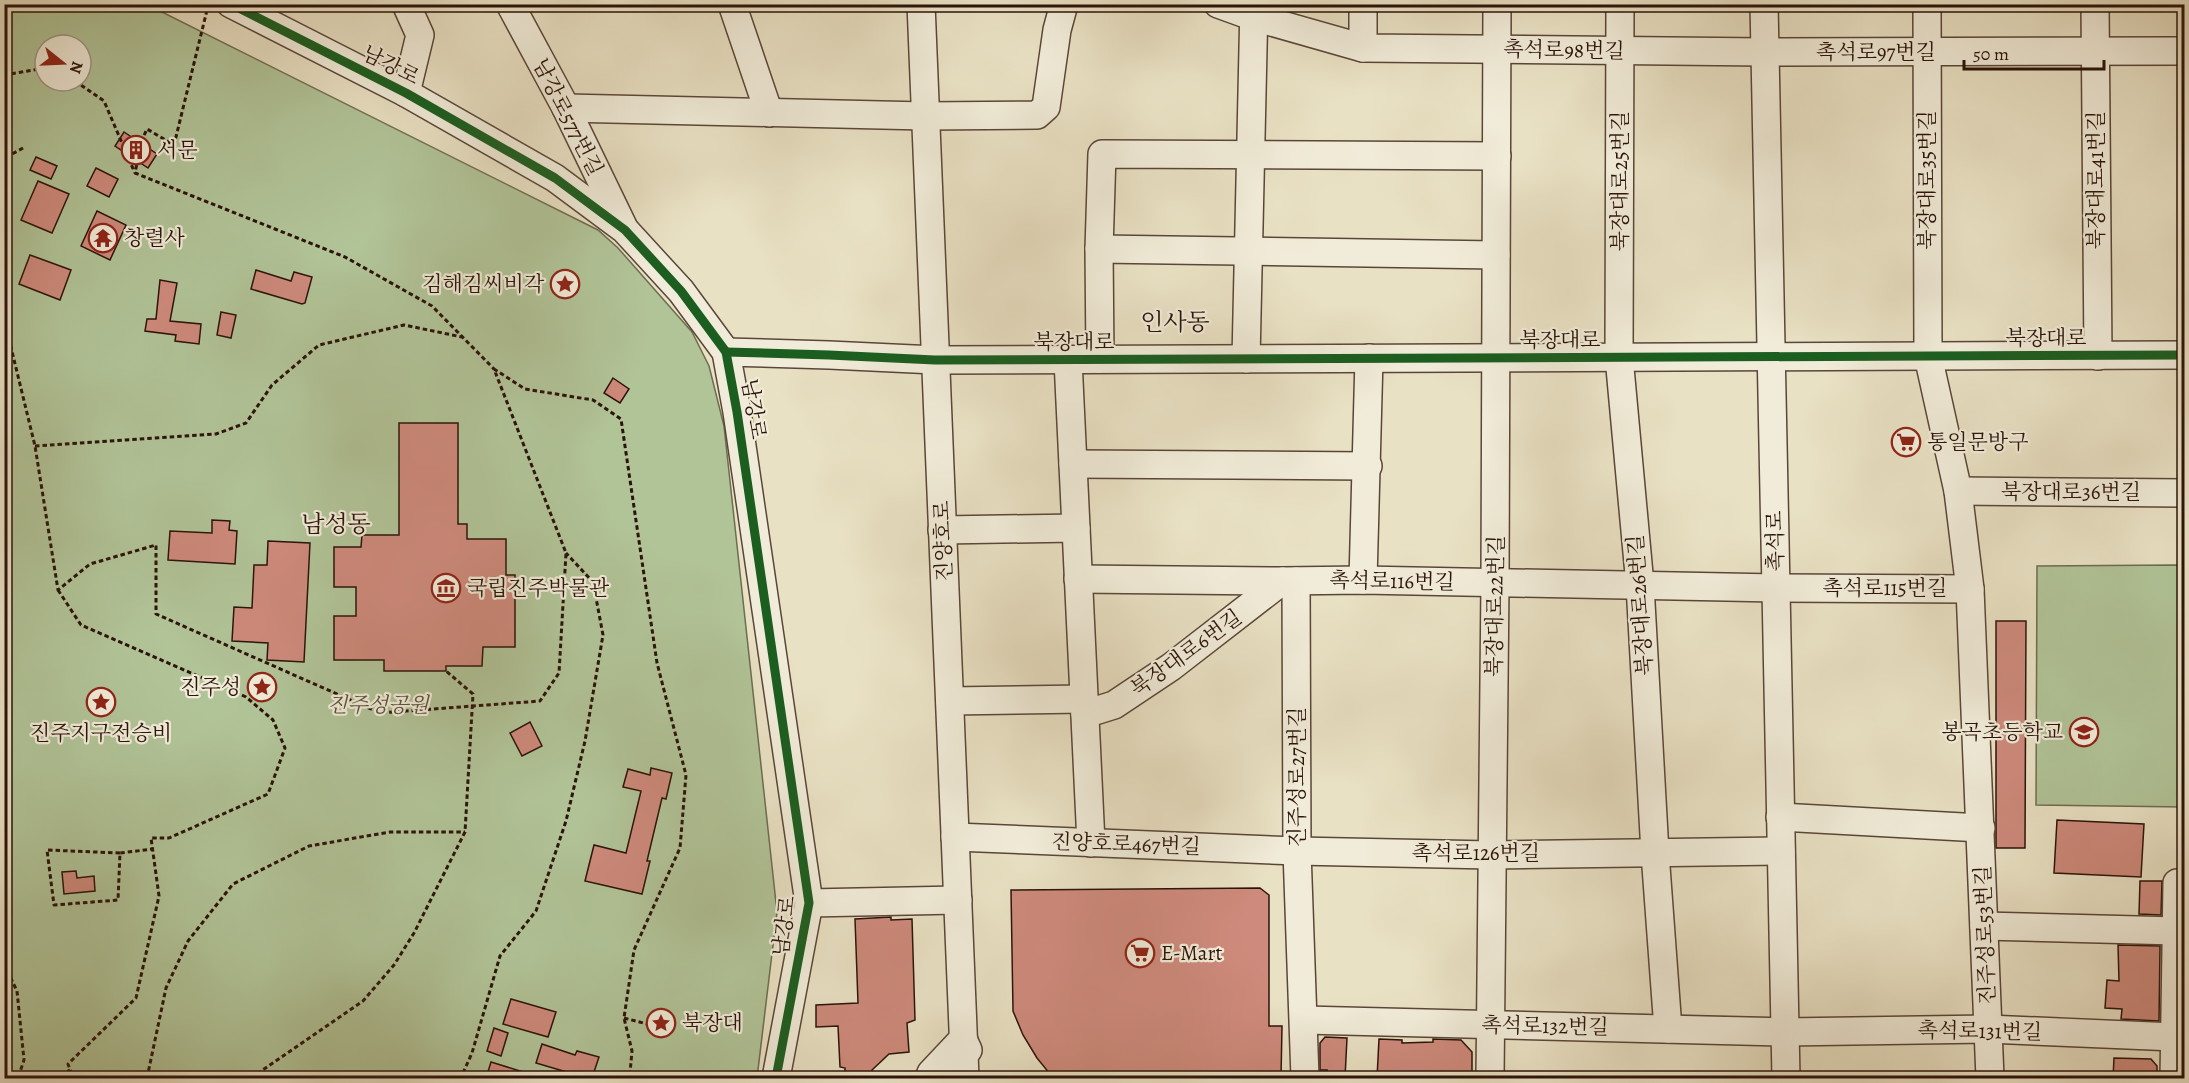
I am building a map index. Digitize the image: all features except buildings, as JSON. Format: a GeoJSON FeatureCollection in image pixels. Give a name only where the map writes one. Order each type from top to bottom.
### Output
{"type":"FeatureCollection","features":[{"type":"Feature","properties":{"kind":"street"},"geometry":{"type":"LineString","coordinates":[[406,4],[420,35],[406,93]]}},
{"type":"Feature","properties":{"kind":"street","name":"남강로577번길"},"geometry":{"type":"LineString","coordinates":[[510,4],[566,108],[625,230]]}},
{"type":"Feature","properties":{"kind":"street"},"geometry":{"type":"LineString","coordinates":[[732,4],[769,112]]}},
{"type":"Feature","properties":{"kind":"street","name":"진양호로"},"geometry":{"type":"LineString","coordinates":[[921,4],[965,1078]]}},
{"type":"Feature","properties":{"kind":"street"},"geometry":{"type":"LineString","coordinates":[[566,108],[925,116],[1037,115],[1046,107],[1057,30],[1064,4]]}},
{"type":"Feature","properties":{"kind":"street","name":"촉석로98번길"},"geometry":{"type":"LineString","coordinates":[[1218,4],[1254,11],[1363,48],[1765,52]]}},
{"type":"Feature","properties":{"kind":"street"},"geometry":{"type":"LineString","coordinates":[[1363,48],[1364,4]]}},
{"type":"Feature","properties":{"kind":"street","name":"북장대로22번길"},"geometry":{"type":"LineString","coordinates":[[1490,1078],[1496,583],[1497,4]]}},
{"type":"Feature","properties":{"kind":"street","name":"북장대로25번길"},"geometry":{"type":"LineString","coordinates":[[1619,357],[1620,4]]}},
{"type":"Feature","properties":{"kind":"street","name":"촉석로"},"geometry":{"type":"LineString","coordinates":[[1764,4],[1786,1078]]}},
{"type":"Feature","properties":{"kind":"street","name":"북장대로35번길"},"geometry":{"type":"LineString","coordinates":[[1927,4],[1928,356]]}},
{"type":"Feature","properties":{"kind":"street","name":"북장대로41번길"},"geometry":{"type":"LineString","coordinates":[[2095,4],[2098,356]]}},
{"type":"Feature","properties":{"kind":"street","name":"남강로"},"geometry":{"type":"LineString","coordinates":[[236,6],[406,93],[555,178],[625,230],[681,291],[726,352],[809,903],[776,1078]]}},
{"type":"Feature","properties":{"kind":"street"},"geometry":{"type":"LineString","coordinates":[[1246,359],[1254,11]]}},
{"type":"Feature","properties":{"kind":"street","name":"촉석로97번길"},"geometry":{"type":"LineString","coordinates":[[1765,52],[2184,51]]}},
{"type":"Feature","properties":{"kind":"street","name":"북장대로"},"geometry":{"type":"LineString","coordinates":[[1100,360],[1099,249],[1102,154],[1250,155]]}},
{"type":"Feature","properties":{"kind":"street"},"geometry":{"type":"LineString","coordinates":[[1250,155],[1497,156]]}},
{"type":"Feature","properties":{"kind":"street"},"geometry":{"type":"LineString","coordinates":[[1099,249],[1496,255]]}},
{"type":"Feature","properties":{"kind":"street","name":"북장대로"},"geometry":{"type":"LineString","coordinates":[[726,352],[935,360],[2184,355]]}},
{"type":"Feature","properties":{"kind":"street"},"geometry":{"type":"LineString","coordinates":[[1928,356],[1959,501],[1970,589]]}},
{"type":"Feature","properties":{"kind":"street","name":"북장대로26번길"},"geometry":{"type":"LineString","coordinates":[[1619,357],[1640,585],[1655,853]]}},
{"type":"Feature","properties":{"kind":"street"},"geometry":{"type":"LineString","coordinates":[[1363,580],[1368,466],[1369,358]]}},
{"type":"Feature","properties":{"kind":"street"},"geometry":{"type":"LineString","coordinates":[[1068,360],[1091,843]]}},
{"type":"Feature","properties":{"kind":"street"},"geometry":{"type":"LineString","coordinates":[[1073,464],[1368,466]]}},
{"type":"Feature","properties":{"kind":"street","name":"북장대로36번길"},"geometry":{"type":"LineString","coordinates":[[1959,501],[2184,493]]}},
{"type":"Feature","properties":{"kind":"street"},"geometry":{"type":"LineString","coordinates":[[942,530],[1076,528]]}},
{"type":"Feature","properties":{"kind":"street"},"geometry":{"type":"LineString","coordinates":[[1078,579],[1289,581]]}},
{"type":"Feature","properties":{"kind":"street","name":"촉석로116번길"},"geometry":{"type":"LineString","coordinates":[[1289,581],[1363,580],[1776,588]]}},
{"type":"Feature","properties":{"kind":"street","name":"북장대로6번길"},"geometry":{"type":"LineString","coordinates":[[950,701],[1084,707],[1114,705],[1171,668],[1289,581]]}},
{"type":"Feature","properties":{"kind":"street","name":"진주성로27번길"},"geometry":{"type":"LineString","coordinates":[[1289,581],[1305,1078]]}},
{"type":"Feature","properties":{"kind":"street","name":"촉석로115번길"},"geometry":{"type":"LineString","coordinates":[[1776,588],[1970,589],[1981,828]]}},
{"type":"Feature","properties":{"kind":"street"},"geometry":{"type":"LineString","coordinates":[[1780,817],[1981,828]]}},
{"type":"Feature","properties":{"kind":"street","name":"진주성로53번길"},"geometry":{"type":"LineString","coordinates":[[1981,828],[1990,1078]]}},
{"type":"Feature","properties":{"kind":"street","name":"진양호로467번길"},"geometry":{"type":"LineString","coordinates":[[955,837],[1298,851]]}},
{"type":"Feature","properties":{"kind":"street","name":"촉석로126번길"},"geometry":{"type":"LineString","coordinates":[[1298,851],[1491,855],[1781,850]]}},
{"type":"Feature","properties":{"kind":"street"},"geometry":{"type":"LineString","coordinates":[[1655,853],[1668,1029]]}},
{"type":"Feature","properties":{"kind":"street"},"geometry":{"type":"LineString","coordinates":[[2174,1078],[2180,1034],[2177,883]]}},
{"type":"Feature","properties":{"kind":"street"},"geometry":{"type":"LineString","coordinates":[[809,903],[958,900]]}},
{"type":"Feature","properties":{"kind":"street"},"geometry":{"type":"LineString","coordinates":[[1984,926],[2177,931]]}},
{"type":"Feature","properties":{"kind":"street","name":"촉석로132번길"},"geometry":{"type":"LineString","coordinates":[[1304,1020],[1785,1032]]}},
{"type":"Feature","properties":{"kind":"street","name":"촉석로131번길"},"geometry":{"type":"LineString","coordinates":[[1785,1032],[1988,1029],[2180,1034]]}},
{"type":"Feature","properties":{"kind":"street"},"geometry":{"type":"LineString","coordinates":[[929,1078],[963,1039],[980,1078]]}},
{"type":"Feature","properties":{"kind":"path"},"geometry":{"type":"LineString","coordinates":[[135,173],[141,143],[147,129],[174,145],[208,4]]}},
{"type":"Feature","properties":{"kind":"path"},"geometry":{"type":"LineString","coordinates":[[4,75],[33,70]]}},
{"type":"Feature","properties":{"kind":"path"},"geometry":{"type":"LineString","coordinates":[[92,93],[104,101],[135,173],[345,257],[432,306],[494,369],[525,389],[593,400],[621,419],[657,663],[686,775],[680,848],[634,950],[624,1018],[632,1052],[628,1078]]}},
{"type":"Feature","properties":{"kind":"path"},"geometry":{"type":"LineString","coordinates":[[4,166],[12,154],[25,147]]}},
{"type":"Feature","properties":{"kind":"path"},"geometry":{"type":"LineString","coordinates":[[4,324],[35,446],[58,590],[81,625],[246,696],[273,720],[285,748],[268,795],[169,838],[151,838],[159,896],[136,998],[68,1064],[73,1078]]}},
{"type":"Feature","properties":{"kind":"path"},"geometry":{"type":"LineString","coordinates":[[35,446],[216,434],[246,423],[272,385],[319,345],[404,325],[462,337]]}},
{"type":"Feature","properties":{"kind":"path"},"geometry":{"type":"LineString","coordinates":[[462,1078],[472,1053],[500,956],[536,911],[566,821],[585,741],[603,635],[593,582],[566,553],[494,369]]}},
{"type":"Feature","properties":{"kind":"path"},"geometry":{"type":"LineString","coordinates":[[58,590],[90,564],[156,545],[156,614],[380,713],[540,701],[559,673],[566,553]]}},
{"type":"Feature","properties":{"kind":"path"},"geometry":{"type":"LineString","coordinates":[[252,1078],[363,1001],[394,965],[414,933],[465,832],[473,694],[446,671]]}},
{"type":"Feature","properties":{"kind":"path"},"geometry":{"type":"LineString","coordinates":[[147,1078],[166,988],[188,941],[233,884],[309,846],[390,832],[465,832]]}},
{"type":"Feature","properties":{"kind":"path"},"geometry":{"type":"LineString","coordinates":[[120,853],[118,900],[54,905],[47,850],[120,853],[153,849]]}},
{"type":"Feature","properties":{"kind":"path"},"geometry":{"type":"LineString","coordinates":[[4,964],[17,991],[24,1060],[18,1078]]}},
{"type":"Feature","properties":{"kind":"path"},"geometry":{"type":"LineString","coordinates":[[624,1018],[648,1024]]}},
{"type":"Feature","properties":{"kind":"path"},"geometry":{"type":"LineString","coordinates":[[54,1078],[70,1070]]}},
{"type":"Feature","properties":{"kind":"path"},"geometry":{"type":"LineString","coordinates":[[451,1078],[463,1073]]}},
{"type":"Feature","properties":{"kind":"green space","name":"진주성공원"},"geometry":{"type":"Polygon","coordinates":[[[5,5],[130,5],[154,8],[598,230],[618,248],[692,332],[709,366],[724,426],[777,912],[757,1078],[5,1078],[5,5]]]}},
{"type":"Feature","properties":{"kind":"green space"},"geometry":{"type":"Polygon","coordinates":[[[2176,565],[2184,569],[2184,807],[2036,805],[2037,566],[2176,565]]]}},
{"type":"Feature","properties":{"kind":"cycle path"},"geometry":{"type":"LineString","coordinates":[[231,4],[406,93],[555,178],[625,230],[681,291],[726,352],[737,412],[809,903],[776,1078]]}},
{"type":"Feature","properties":{"kind":"cycle path"},"geometry":{"type":"LineString","coordinates":[[726,352],[935,360],[2184,355]]}},
{"type":"Feature","properties":{"kind":"place","name":"서문"},"geometry":{"type":"Point","coordinates":[136,150]}},
{"type":"Feature","properties":{"kind":"place","name":"창렬사"},"geometry":{"type":"Point","coordinates":[103,238]}},
{"type":"Feature","properties":{"kind":"place","name":"김해김씨비각"},"geometry":{"type":"Point","coordinates":[565,284]}},
{"type":"Feature","properties":{"kind":"place","name":"통일문방구"},"geometry":{"type":"Point","coordinates":[1906,442]}},
{"type":"Feature","properties":{"kind":"place","name":"국립진주박물관"},"geometry":{"type":"Point","coordinates":[446,588]}},
{"type":"Feature","properties":{"kind":"place","name":"진주성"},"geometry":{"type":"Point","coordinates":[262,687]}},
{"type":"Feature","properties":{"kind":"place","name":"진주지구전승비"},"geometry":{"type":"Point","coordinates":[101,702]}},
{"type":"Feature","properties":{"kind":"place","name":"봉곡초등학교"},"geometry":{"type":"Point","coordinates":[2084,732]}},
{"type":"Feature","properties":{"kind":"place","name":"E-Mart"},"geometry":{"type":"Point","coordinates":[1140,953]}},
{"type":"Feature","properties":{"kind":"place","name":"북장대"},"geometry":{"type":"Point","coordinates":[661,1023]}},
{"type":"Feature","properties":{"kind":"district","name":"인사동"},"geometry":{"type":"Point","coordinates":[1175,322]}},
{"type":"Feature","properties":{"kind":"district","name":"남성동"},"geometry":{"type":"Point","coordinates":[336,524]}}]}
